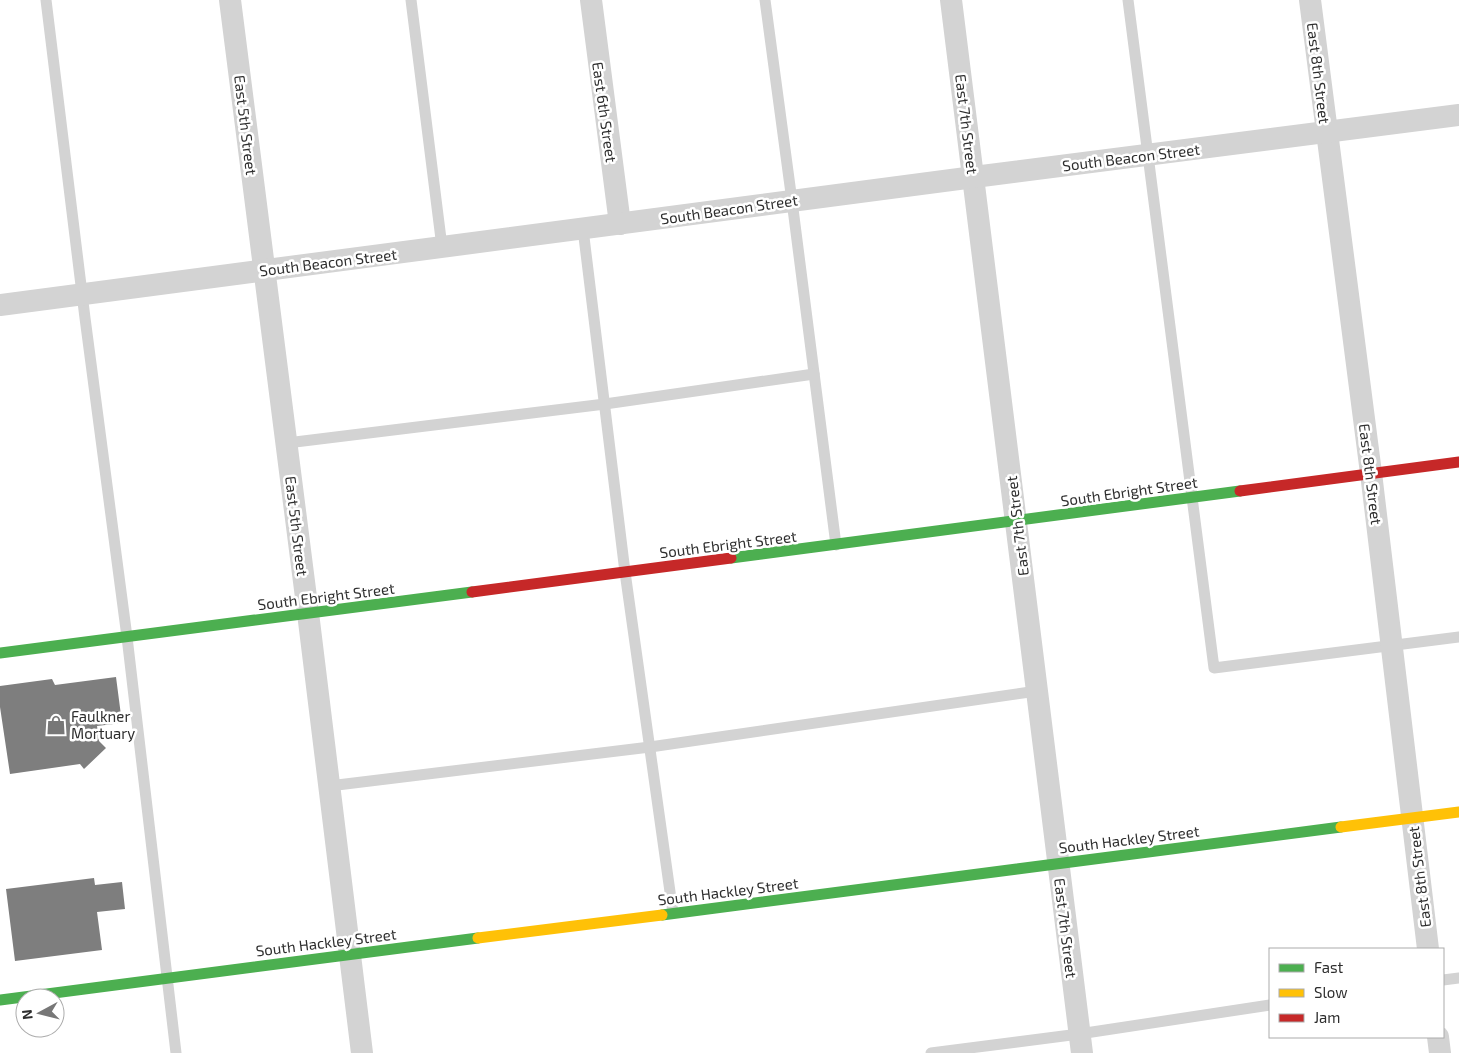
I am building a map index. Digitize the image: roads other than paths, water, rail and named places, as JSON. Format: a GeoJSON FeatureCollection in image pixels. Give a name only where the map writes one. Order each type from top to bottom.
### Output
{"type":"FeatureCollection","features":[{"type":"Feature","properties":{"kind":"street","name":"East 5th Street"},"geometry":{"type":"LineString","coordinates":[[230,0],[362,1053]]}},
{"type":"Feature","properties":{"kind":"street","name":"East 6th Street"},"geometry":{"type":"LineString","coordinates":[[591,0],[620,224]]}},
{"type":"Feature","properties":{"kind":"street","name":"East 7th Street"},"geometry":{"type":"LineString","coordinates":[[951,0],[1080,1044]]}},
{"type":"Feature","properties":{"kind":"street","name":"East 8th Street"},"geometry":{"type":"LineString","coordinates":[[1310,0],[1371,474],[1428,948]]}},
{"type":"Feature","properties":{"kind":"street","name":"South Beacon Street"},"geometry":{"type":"LineString","coordinates":[[0,305],[1147,154],[1459,115]]}},
{"type":"Feature","properties":{"kind":"street","name":"South Ebright Street"},"geometry":{"type":"LineString","coordinates":[[0,653],[1016,522],[1459,462]]}},
{"type":"Feature","properties":{"kind":"street","name":"South Hackley Street"},"geometry":{"type":"LineString","coordinates":[[0,1000],[1459,812]]}},
{"type":"Feature","properties":{"kind":"street"},"geometry":{"type":"LineString","coordinates":[[1438,1038],[1440,1053]]}},
{"type":"Feature","properties":{"kind":"lane"},"geometry":{"type":"LineString","coordinates":[[46,0],[127,636],[176,1053]]}},
{"type":"Feature","properties":{"kind":"lane"},"geometry":{"type":"LineString","coordinates":[[411,0],[442,247]]}},
{"type":"Feature","properties":{"kind":"lane"},"geometry":{"type":"LineString","coordinates":[[765,0],[836,545]]}},
{"type":"Feature","properties":{"kind":"lane"},"geometry":{"type":"LineString","coordinates":[[1128,0],[1214,668],[1459,637]]}},
{"type":"Feature","properties":{"kind":"lane"},"geometry":{"type":"LineString","coordinates":[[583,229],[625,572],[673,913]]}},
{"type":"Feature","properties":{"kind":"lane"},"geometry":{"type":"LineString","coordinates":[[286,443],[605,404],[814,374]]}},
{"type":"Feature","properties":{"kind":"lane"},"geometry":{"type":"LineString","coordinates":[[329,786],[650,747],[1037,691]]}},
{"type":"Feature","properties":{"kind":"lane"},"geometry":{"type":"LineString","coordinates":[[1444,980],[1459,978]]}},
{"type":"Feature","properties":{"kind":"lane"},"geometry":{"type":"LineString","coordinates":[[931,1053],[1080,1044],[1269,1005]]}},
{"type":"Feature","properties":{"kind":"place","name":"Faulkner Mortuary"},"geometry":{"type":"Point","coordinates":[56,725]}}]}
